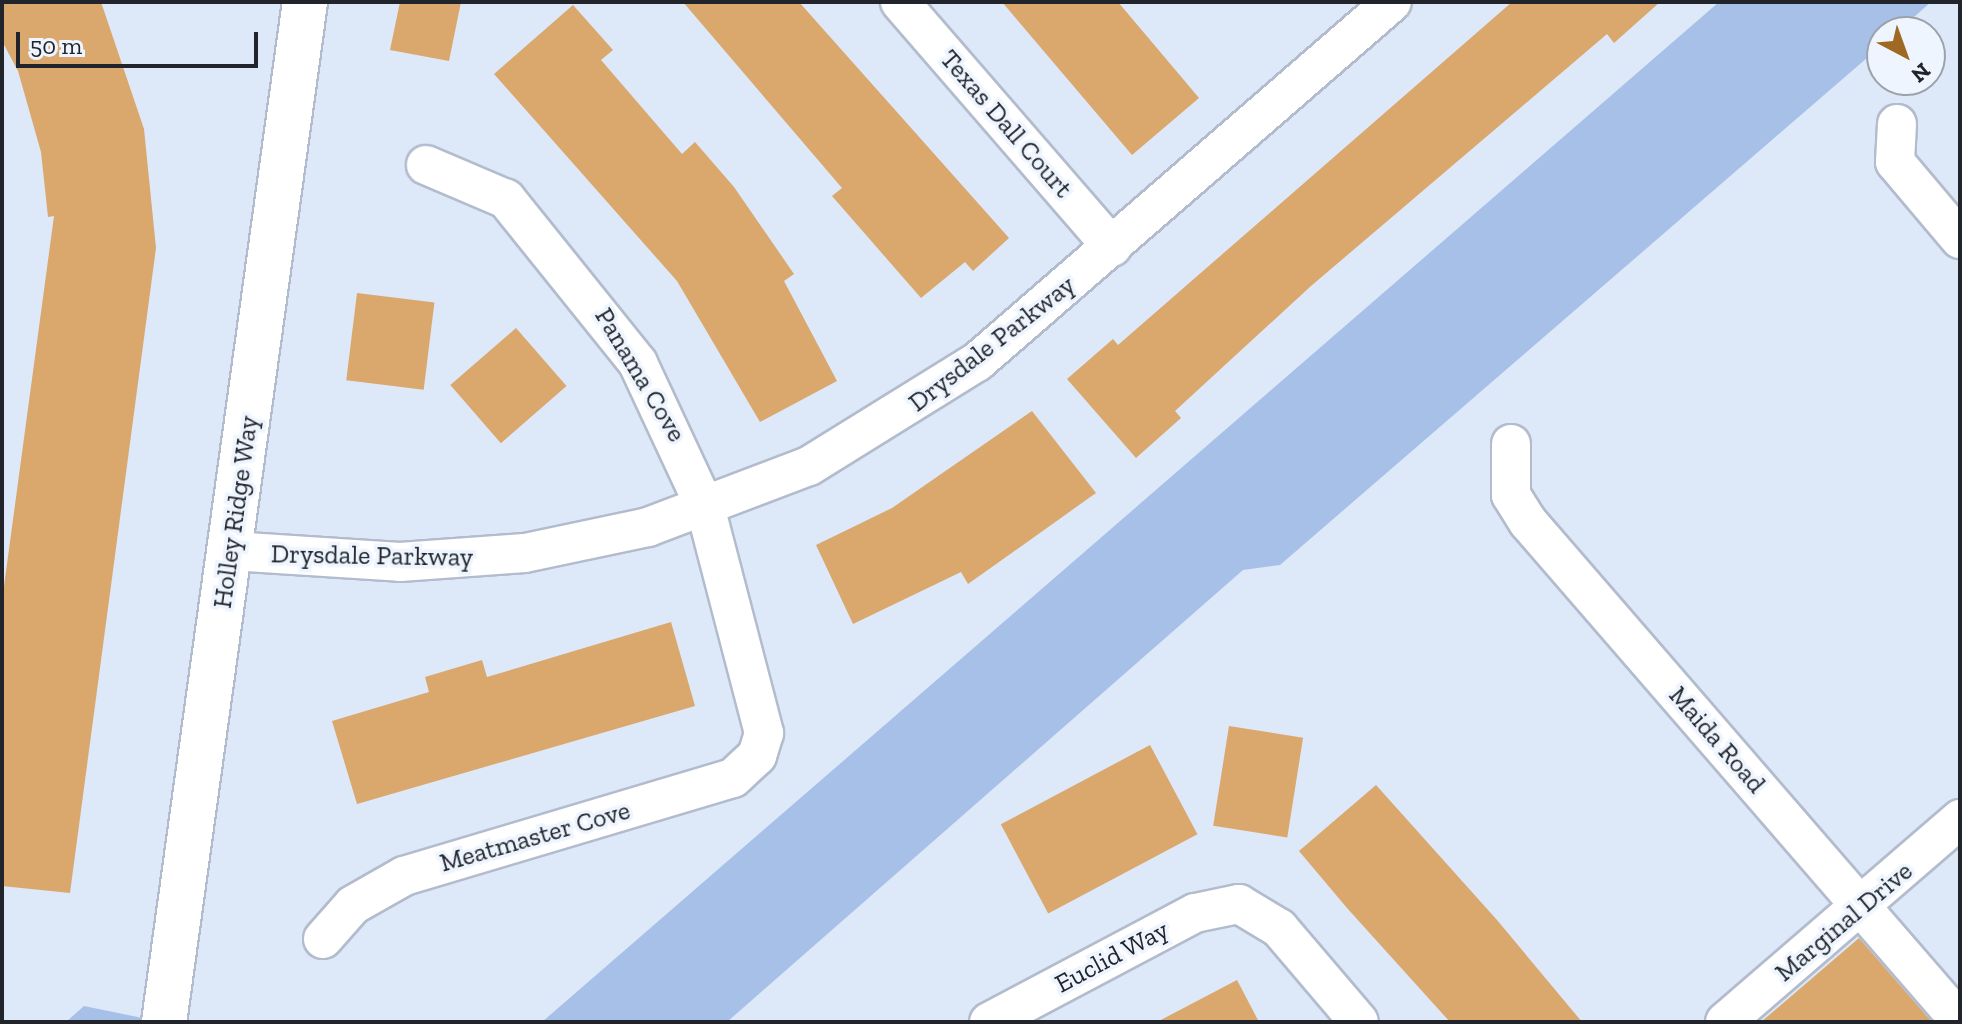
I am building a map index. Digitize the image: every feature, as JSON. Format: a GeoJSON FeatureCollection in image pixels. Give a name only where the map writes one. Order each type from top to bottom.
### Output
{"type":"FeatureCollection","features":[{"type":"Feature","properties":{"kind":"street","name":"Holley Ridge Way"},"geometry":{"type":"LineString","coordinates":[[164,1022],[305,2]]}},
{"type":"Feature","properties":{"kind":"street","name":"Texas Dall Court"},"geometry":{"type":"LineString","coordinates":[[900,2],[1112,247]]}},
{"type":"Feature","properties":{"kind":"street","name":"Drysdale Parkway"},"geometry":{"type":"LineString","coordinates":[[231,551],[358,561],[483,558],[608,538],[705,507],[809,466],[902,415],[977,362],[1392,2]]}},
{"type":"Feature","properties":{"kind":"street"},"geometry":{"type":"LineString","coordinates":[[1897,124],[1895,162],[1960,239]]}},
{"type":"Feature","properties":{"kind":"street","name":"Panama Cove"},"geometry":{"type":"LineString","coordinates":[[426,165],[506,199],[591,295],[663,405],[705,507],[761,710],[757,756]]}},
{"type":"Feature","properties":{"kind":"street","name":"Maida Road"},"geometry":{"type":"LineString","coordinates":[[1511,444],[1511,495],[1528,522],[1960,1021]]}},
{"type":"Feature","properties":{"kind":"street","name":"Meatmaster Cove"},"geometry":{"type":"LineString","coordinates":[[323,939],[387,882],[722,783],[757,756]]}},
{"type":"Feature","properties":{"kind":"street","name":"Marginal Drive"},"geometry":{"type":"LineString","coordinates":[[1725,1022],[1960,819]]}},
{"type":"Feature","properties":{"kind":"street","name":"Euclid Way"},"geometry":{"type":"LineString","coordinates":[[989,1022],[1195,913],[1239,904],[1279,928],[1359,1022]]}},
{"type":"Feature","properties":{"kind":"shaded area"},"geometry":{"type":"Polygon","coordinates":[[[1719,2],[1931,2],[1915,16],[1866,16],[1866,59],[1280,565],[1243,570],[727,1022],[542,1022],[1719,2]]]}},
{"type":"Feature","properties":{"kind":"shaded area"},"geometry":{"type":"Polygon","coordinates":[[[84,1006],[162,1022],[66,1022],[84,1006]]]}},
{"type":"Feature","properties":{"kind":"building"},"geometry":{"type":"Polygon","coordinates":[[[2,2],[101,2],[144,129],[156,248],[70,893],[2,886],[2,601],[54,216],[48,217],[41,152],[18,71],[2,41],[2,2]]]}},
{"type":"Feature","properties":{"kind":"building"},"geometry":{"type":"Polygon","coordinates":[[[400,2],[461,2],[449,61],[390,50],[400,2]]]}},
{"type":"Feature","properties":{"kind":"building"},"geometry":{"type":"Polygon","coordinates":[[[683,2],[799,2],[1009,238],[973,271],[965,262],[921,298],[832,196],[842,188],[683,2]]]}},
{"type":"Feature","properties":{"kind":"building"},"geometry":{"type":"Polygon","coordinates":[[[1002,2],[1118,2],[1199,98],[1132,155],[1002,2]]]}},
{"type":"Feature","properties":{"kind":"building"},"geometry":{"type":"Polygon","coordinates":[[[1512,2],[1660,2],[1614,43],[1607,34],[1311,286],[1175,411],[1181,418],[1136,458],[1067,379],[1113,339],[1118,345],[1512,2]]]}},
{"type":"Feature","properties":{"kind":"building"},"geometry":{"type":"Polygon","coordinates":[[[573,5],[613,50],[601,60],[682,154],[695,142],[734,187],[794,274],[784,281],[837,381],[760,422],[677,281],[494,74],[573,5]]]}},
{"type":"Feature","properties":{"kind":"building"},"geometry":{"type":"Polygon","coordinates":[[[357,293],[434,303],[424,390],[346,380],[357,293]]]}},
{"type":"Feature","properties":{"kind":"building"},"geometry":{"type":"Polygon","coordinates":[[[516,328],[567,386],[501,443],[450,385],[516,328]]]}},
{"type":"Feature","properties":{"kind":"building"},"geometry":{"type":"Polygon","coordinates":[[[1032,411],[1096,493],[968,584],[961,572],[853,624],[816,545],[892,508],[1032,411]]]}},
{"type":"Feature","properties":{"kind":"building"},"geometry":{"type":"Polygon","coordinates":[[[671,622],[695,706],[357,804],[332,721],[429,692],[425,677],[482,660],[487,677],[671,622]]]}},
{"type":"Feature","properties":{"kind":"building"},"geometry":{"type":"Polygon","coordinates":[[[1229,726],[1303,738],[1287,837],[1213,826],[1229,726]]]}},
{"type":"Feature","properties":{"kind":"building"},"geometry":{"type":"Polygon","coordinates":[[[1150,745],[1197,834],[1048,914],[1001,824],[1150,745]]]}},
{"type":"Feature","properties":{"kind":"building"},"geometry":{"type":"Polygon","coordinates":[[[1376,785],[1497,920],[1582,1022],[1450,1022],[1347,908],[1299,851],[1376,785]]]}},
{"type":"Feature","properties":{"kind":"building"},"geometry":{"type":"Polygon","coordinates":[[[1859,938],[1932,1022],[1761,1022],[1859,938]]]}},
{"type":"Feature","properties":{"kind":"building"},"geometry":{"type":"Polygon","coordinates":[[[1237,980],[1259,1022],[1157,1022],[1237,980]]]}}]}
